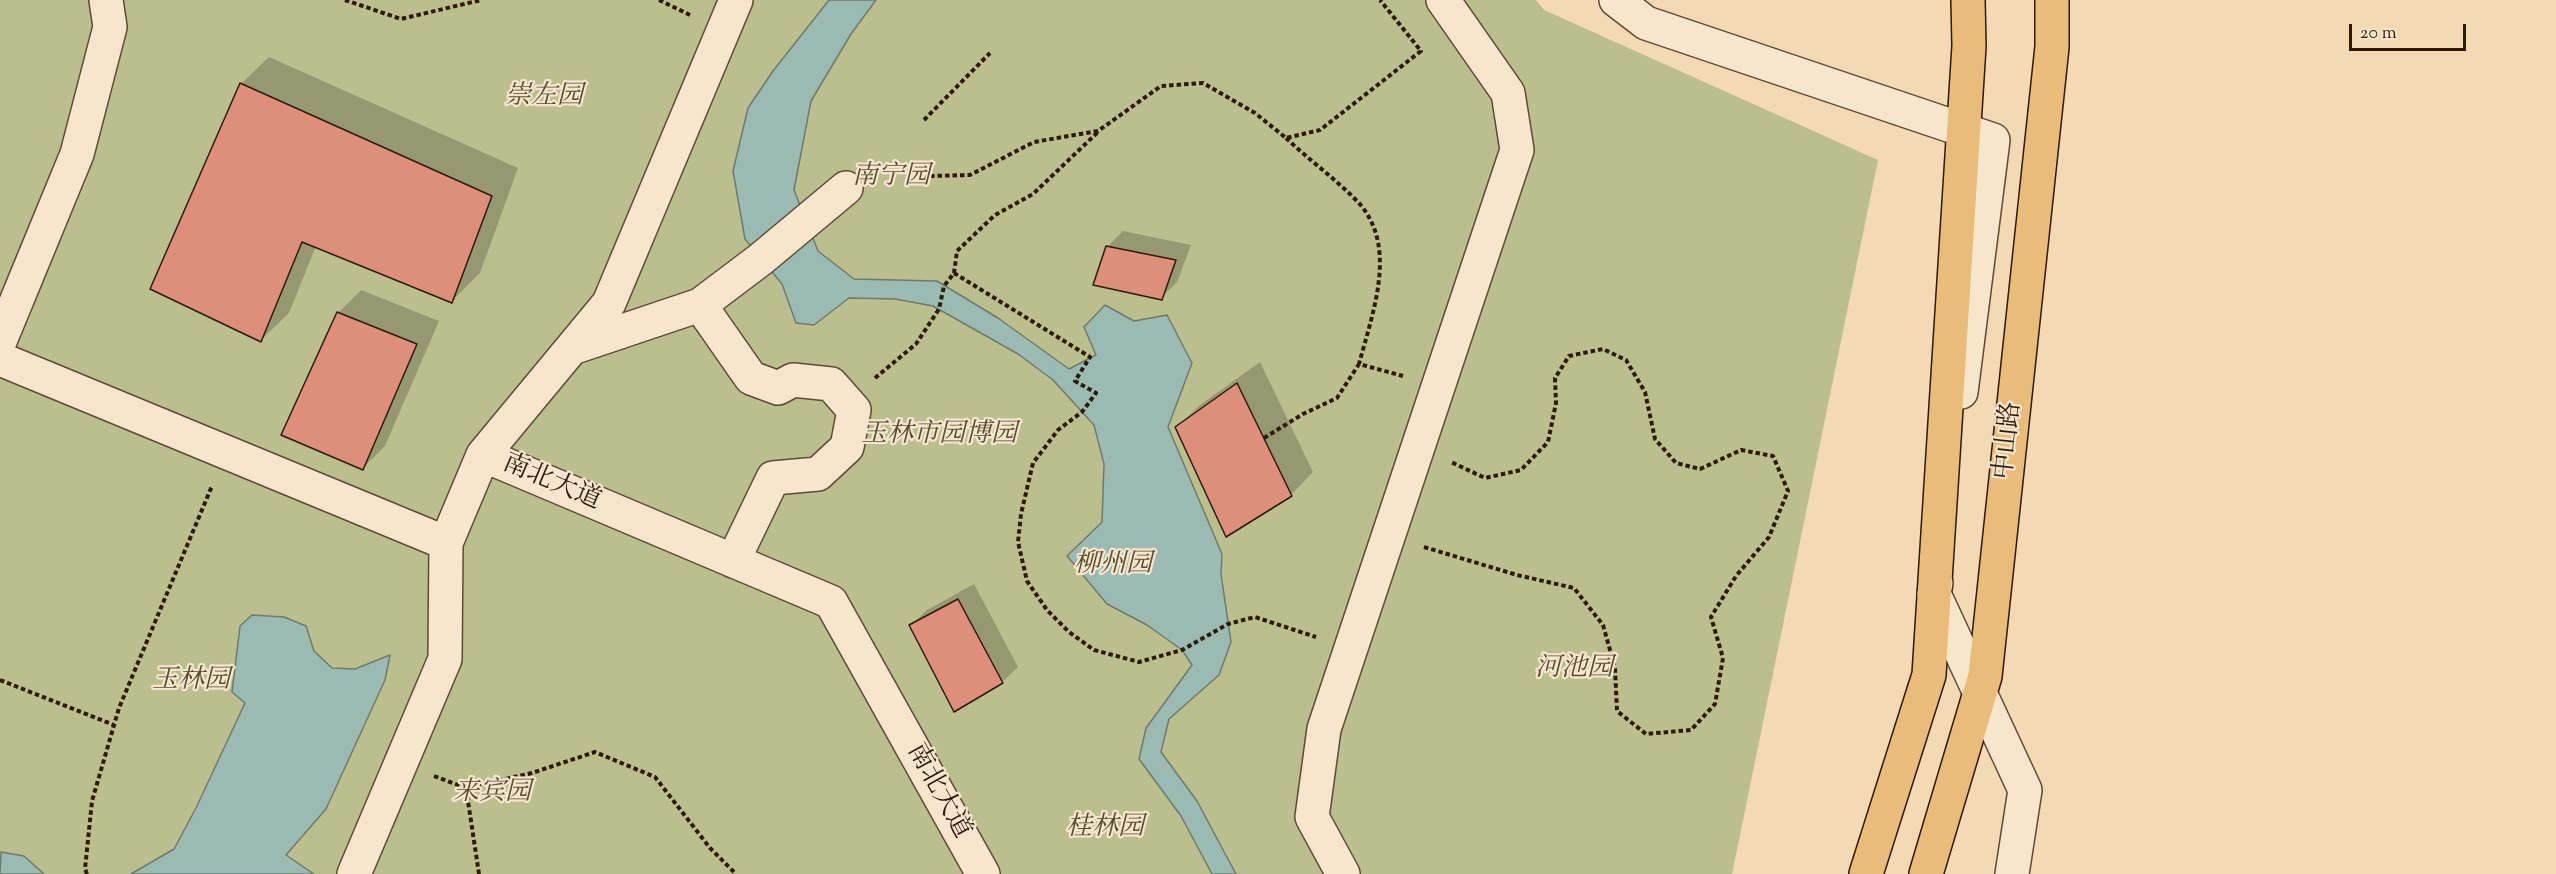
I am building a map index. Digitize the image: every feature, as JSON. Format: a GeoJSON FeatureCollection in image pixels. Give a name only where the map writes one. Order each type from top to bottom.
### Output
{"type":"FeatureCollection","features":[{"type":"Feature","properties":{"kind":"main road"},"geometry":{"type":"LineString","coordinates":[[1866,874],[1929,675],[1969,46],[1968,0]]}},
{"type":"Feature","properties":{"kind":"main road","name":"中山路"},"geometry":{"type":"LineString","coordinates":[[1926,874],[1986,665],[2051,59],[2052,0]]}},
{"type":"Feature","properties":{"kind":"street"},"geometry":{"type":"LineString","coordinates":[[0,341],[77,154],[110,27],[106,0]]}},
{"type":"Feature","properties":{"kind":"street"},"geometry":{"type":"LineString","coordinates":[[483,455],[609,303],[736,0]]}},
{"type":"Feature","properties":{"kind":"street"},"geometry":{"type":"LineString","coordinates":[[1343,874],[1312,817],[1324,729],[1517,150],[1508,93],[1443,0]]}},
{"type":"Feature","properties":{"kind":"street"},"geometry":{"type":"LineString","coordinates":[[1616,0],[1646,23],[1964,130]]}},
{"type":"Feature","properties":{"kind":"street"},"geometry":{"type":"LineString","coordinates":[[572,348],[700,305],[761,259],[846,188]]}},
{"type":"Feature","properties":{"kind":"street"},"geometry":{"type":"LineString","coordinates":[[700,305],[750,378],[778,388],[793,380],[831,384],[854,410],[847,447],[818,474],[773,478],[733,561]]}},
{"type":"Feature","properties":{"kind":"street"},"geometry":{"type":"LineString","coordinates":[[0,359],[446,543],[445,658],[354,874]]}},
{"type":"Feature","properties":{"kind":"street","name":"南北大道"},"geometry":{"type":"LineString","coordinates":[[446,543],[483,455],[831,602],[983,874]]}},
{"type":"Feature","properties":{"kind":"street"},"geometry":{"type":"LineString","coordinates":[[1934,594],[2025,790],[2012,874]]}},
{"type":"Feature","properties":{"kind":"path"},"geometry":{"type":"LineString","coordinates":[[345,0],[401,18],[481,0]]}},
{"type":"Feature","properties":{"kind":"path"},"geometry":{"type":"LineString","coordinates":[[1286,138],[1320,130],[1421,51],[1380,0]]}},
{"type":"Feature","properties":{"kind":"path"},"geometry":{"type":"LineString","coordinates":[[924,120],[990,53]]}},
{"type":"Feature","properties":{"kind":"path"},"geometry":{"type":"LineString","coordinates":[[854,410],[875,377],[916,344],[939,309],[944,286],[954,273],[957,250],[995,215],[1034,194],[1098,131],[1161,86],[1203,83],[1255,112],[1356,200],[1376,227],[1381,280],[1359,364],[1336,398],[1303,414],[1264,438]]}},
{"type":"Feature","properties":{"kind":"path"},"geometry":{"type":"LineString","coordinates":[[930,176],[970,175],[1034,142],[1098,131]]}},
{"type":"Feature","properties":{"kind":"path"},"geometry":{"type":"LineString","coordinates":[[954,273],[1090,357],[1075,381],[1096,393],[1082,412],[1058,430],[1033,463],[1021,514],[1018,542],[1027,581],[1047,610],[1061,624],[1094,650],[1138,662],[1182,650],[1228,624],[1255,617],[1350,650]]}},
{"type":"Feature","properties":{"kind":"path"},"geometry":{"type":"LineString","coordinates":[[1388,537],[1517,575],[1574,588],[1603,625],[1615,668],[1617,711],[1646,734],[1691,730],[1714,704],[1724,658],[1711,617],[1736,576],[1768,537],[1788,491],[1773,456],[1741,450],[1700,469],[1676,463],[1655,439],[1645,392],[1626,360],[1603,349],[1569,356],[1555,378],[1556,403],[1548,442],[1521,470],[1485,478],[1460,464],[1416,452]]}},
{"type":"Feature","properties":{"kind":"path"},"geometry":{"type":"LineString","coordinates":[[1359,364],[1438,386]]}},
{"type":"Feature","properties":{"kind":"path"},"geometry":{"type":"LineString","coordinates":[[87,874],[85,869],[92,801],[114,725],[226,452]]}},
{"type":"Feature","properties":{"kind":"path"},"geometry":{"type":"LineString","coordinates":[[0,680],[114,725]]}},
{"type":"Feature","properties":{"kind":"path"},"geometry":{"type":"LineString","coordinates":[[401,762],[466,788],[532,773],[595,752],[655,777],[710,848],[736,874]]}},
{"type":"Feature","properties":{"kind":"path"},"geometry":{"type":"LineString","coordinates":[[466,788],[479,874]]}},
{"type":"Feature","properties":{"kind":"green space","name":"玉林市园博园"},"geometry":{"type":"Polygon","coordinates":[[[0,0],[1536,0],[1544,10],[1878,160],[1732,874],[0,874],[0,0]]]}},
{"type":"Feature","properties":{"kind":"water"},"geometry":{"type":"Polygon","coordinates":[[[829,0],[876,0],[851,34],[811,101],[794,190],[818,251],[854,279],[937,281],[998,318],[1069,369],[1096,355],[1084,327],[1105,305],[1134,321],[1167,315],[1192,363],[1168,427],[1222,554],[1221,574],[1231,642],[1219,675],[1169,719],[1161,752],[1197,801],[1236,874],[1212,874],[1181,816],[1139,759],[1146,728],[1192,665],[1182,650],[1147,625],[1107,604],[1067,556],[1102,522],[1104,464],[1094,425],[1053,380],[1018,354],[933,306],[895,299],[849,298],[814,325],[796,323],[782,284],[745,239],[733,171],[748,108],[773,71],[829,0]]]}},
{"type":"Feature","properties":{"kind":"water"},"geometry":{"type":"Polygon","coordinates":[[[252,615],[284,617],[306,626],[314,651],[332,668],[355,669],[390,655],[385,680],[326,809],[286,855],[314,874],[131,874],[174,849],[196,808],[245,703],[232,692],[240,626],[252,615]]]}},
{"type":"Feature","properties":{"kind":"water"},"geometry":{"type":"Polygon","coordinates":[[[1,852],[24,856],[44,874],[0,874],[1,852]]]}},
{"type":"Feature","properties":{"kind":"building"},"geometry":{"type":"Polygon","coordinates":[[[240,83],[492,196],[452,303],[302,242],[261,342],[150,289],[240,83]]]}},
{"type":"Feature","properties":{"kind":"building"},"geometry":{"type":"Polygon","coordinates":[[[1106,246],[1176,260],[1162,300],[1093,285],[1106,246]]]}},
{"type":"Feature","properties":{"kind":"building"},"geometry":{"type":"Polygon","coordinates":[[[337,312],[417,344],[363,470],[281,435],[337,312]]]}},
{"type":"Feature","properties":{"kind":"building"},"geometry":{"type":"Polygon","coordinates":[[[1237,383],[1292,496],[1226,537],[1175,427],[1237,383]]]}},
{"type":"Feature","properties":{"kind":"building"},"geometry":{"type":"Polygon","coordinates":[[[958,599],[1003,683],[954,712],[909,625],[958,599]]]}},
{"type":"Feature","properties":{"kind":"park label","name":"崇左园"},"geometry":{"type":"Point","coordinates":[544,99]}},
{"type":"Feature","properties":{"kind":"park label","name":"南宁园"},"geometry":{"type":"Point","coordinates":[891,179]}},
{"type":"Feature","properties":{"kind":"park label","name":"柳州园"},"geometry":{"type":"Point","coordinates":[1113,567]}},
{"type":"Feature","properties":{"kind":"park label","name":"河池园"},"geometry":{"type":"Point","coordinates":[1574,671]}},
{"type":"Feature","properties":{"kind":"park label","name":"玉林园"},"geometry":{"type":"Point","coordinates":[191,683]}},
{"type":"Feature","properties":{"kind":"park label","name":"来宾园"},"geometry":{"type":"Point","coordinates":[492,795]}},
{"type":"Feature","properties":{"kind":"park label","name":"桂林园"},"geometry":{"type":"Point","coordinates":[1105,830]}}]}
